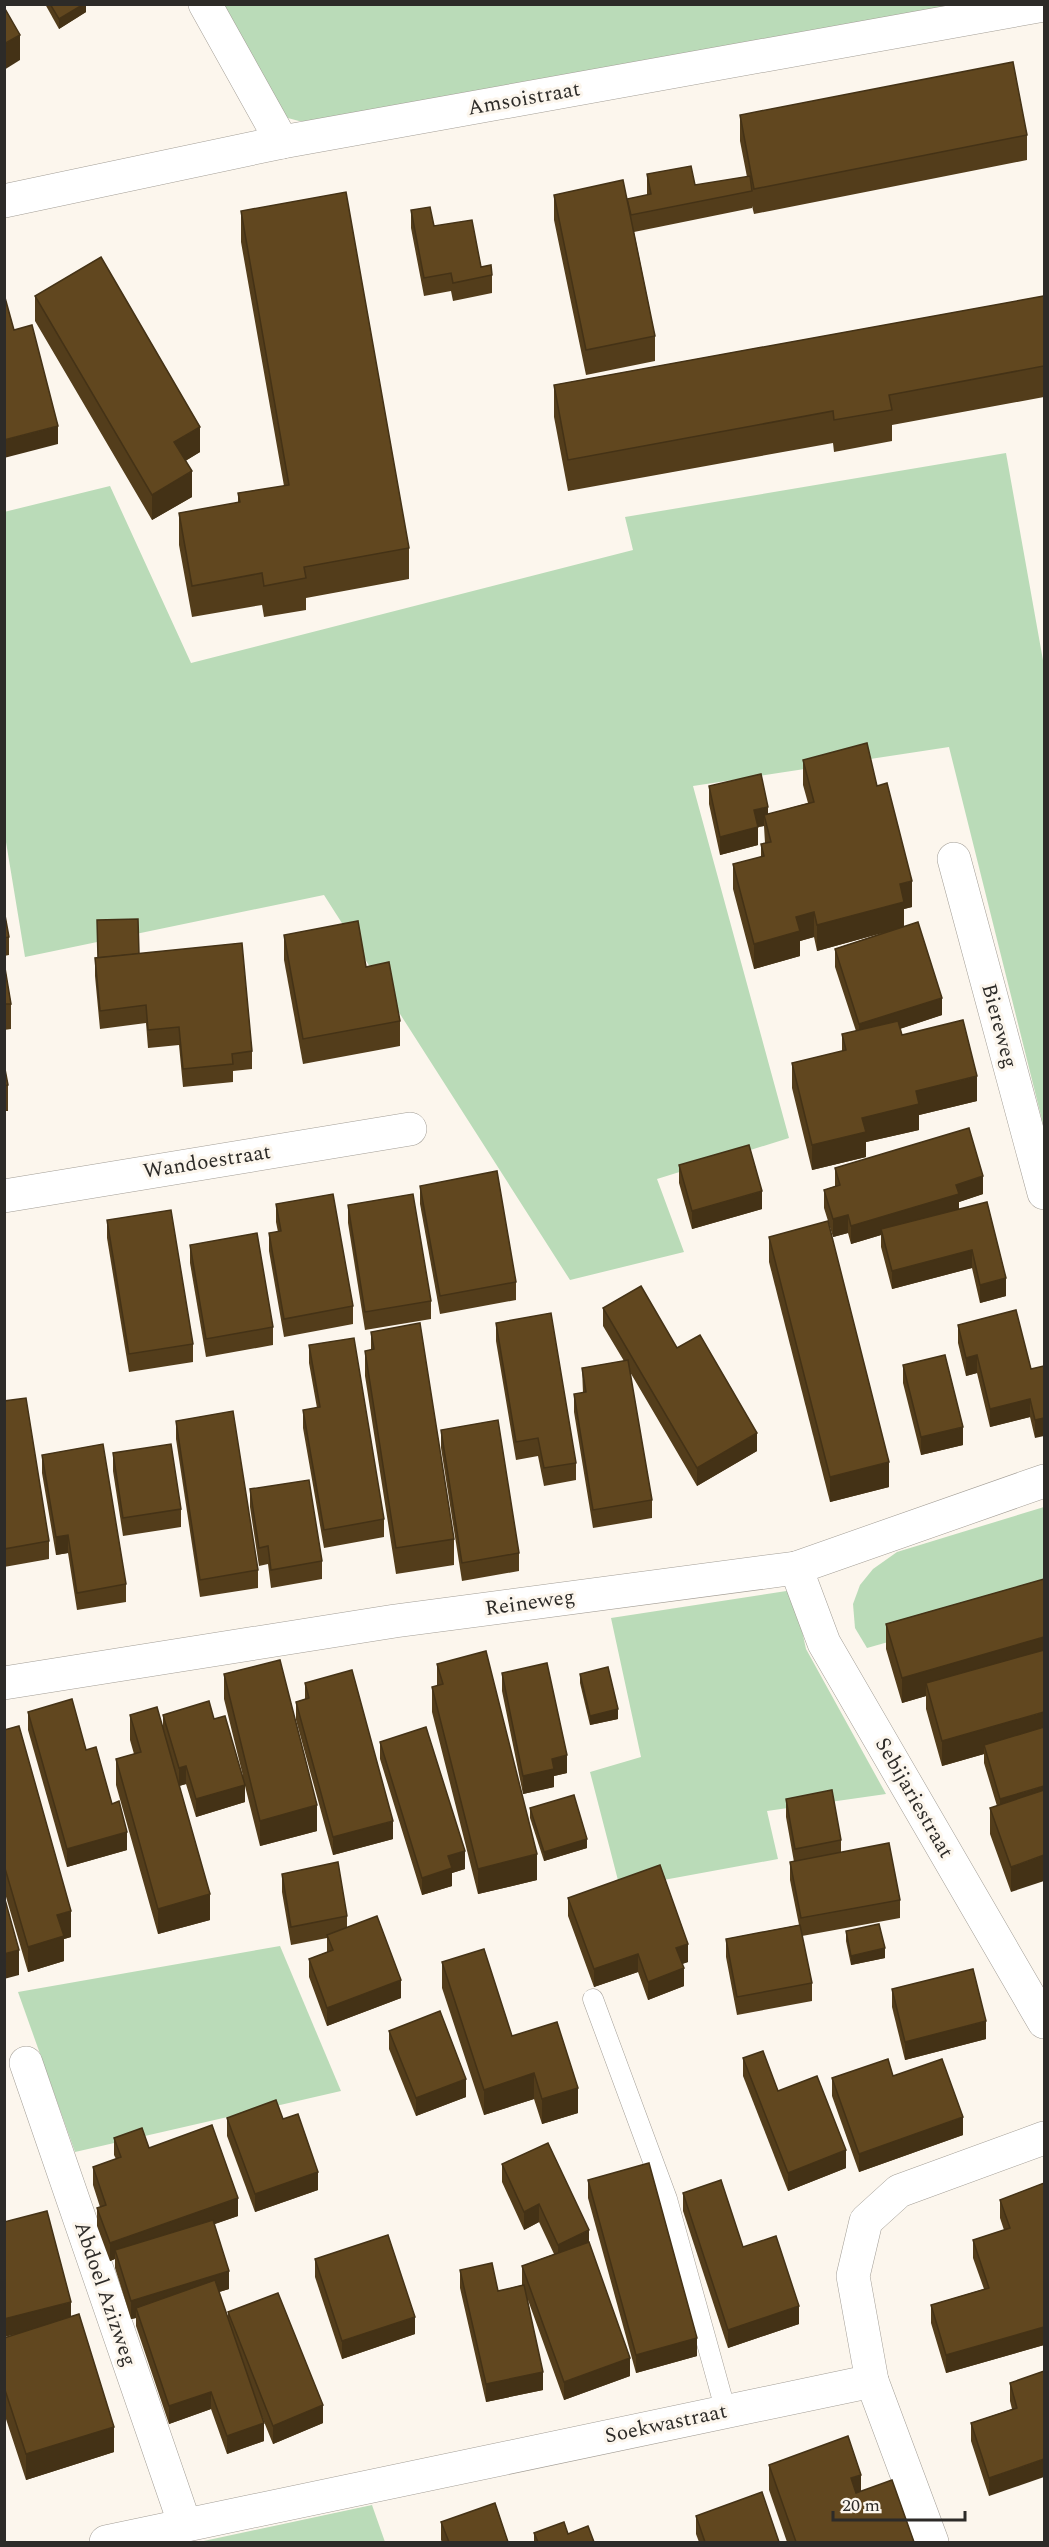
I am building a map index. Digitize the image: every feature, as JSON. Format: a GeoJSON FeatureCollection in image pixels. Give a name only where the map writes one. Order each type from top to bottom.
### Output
{"type":"FeatureCollection","features":[{"type":"Feature","properties":{"kind":"street"},"geometry":{"type":"LineString","coordinates":[[205,4],[282,142]]}},
{"type":"Feature","properties":{"kind":"street","name":"Amsoistraat"},"geometry":{"type":"LineString","coordinates":[[4,201],[282,142],[1044,5]]}},
{"type":"Feature","properties":{"kind":"street","name":"Biereweg"},"geometry":{"type":"LineString","coordinates":[[954,859],[1044,1192]]}},
{"type":"Feature","properties":{"kind":"street","name":"Wandoestraat"},"geometry":{"type":"LineString","coordinates":[[4,1196],[410,1129]]}},
{"type":"Feature","properties":{"kind":"street","name":"Reineweg"},"geometry":{"type":"LineString","coordinates":[[4,1683],[395,1621],[796,1568],[1044,1481]]}},
{"type":"Feature","properties":{"kind":"street","name":"Sebijariestraat"},"geometry":{"type":"LineString","coordinates":[[796,1568],[824,1643],[1044,2022]]}},
{"type":"Feature","properties":{"kind":"street","name":"Abdoel Azizweg"},"geometry":{"type":"LineString","coordinates":[[26,2063],[185,2526]]}},
{"type":"Feature","properties":{"kind":"street"},"geometry":{"type":"LineString","coordinates":[[932,2542],[872,2381],[853,2276],[866,2221],[899,2191],[1044,2138]]}},
{"type":"Feature","properties":{"kind":"street","name":"Soekwastraat"},"geometry":{"type":"LineString","coordinates":[[111,2542],[872,2381]]}},
{"type":"Feature","properties":{"kind":"lane"},"geometry":{"type":"LineString","coordinates":[[593,1999],[667,2199],[726,2412]]}},
{"type":"Feature","properties":{"kind":"green space"},"geometry":{"type":"Polygon","coordinates":[[[221,5],[990,5],[321,121],[299,121],[284,117],[221,5]]]}},
{"type":"Feature","properties":{"kind":"green space"},"geometry":{"type":"Polygon","coordinates":[[[1006,453],[1044,666],[1044,1128],[949,747],[693,786],[789,1138],[657,1179],[684,1252],[570,1280],[324,895],[25,957],[5,836],[4,512],[110,486],[191,663],[633,550],[625,517],[1006,453]]]}},
{"type":"Feature","properties":{"kind":"green space"},"geometry":{"type":"Polygon","coordinates":[[[1044,1507],[1044,1598],[867,1648],[855,1628],[853,1604],[860,1585],[873,1569],[897,1552],[1044,1507]]]}},
{"type":"Feature","properties":{"kind":"green space"},"geometry":{"type":"Polygon","coordinates":[[[793,1590],[806,1649],[886,1794],[767,1811],[778,1859],[620,1888],[590,1772],[641,1757],[611,1618],[793,1590]]]}},
{"type":"Feature","properties":{"kind":"green space"},"geometry":{"type":"Polygon","coordinates":[[[280,1946],[341,2091],[75,2152],[18,1992],[280,1946]]]}},
{"type":"Feature","properties":{"kind":"green space"},"geometry":{"type":"Polygon","coordinates":[[[372,2505],[385,2542],[199,2542],[372,2505]]]}},
{"type":"Feature","properties":{"kind":"building"},"geometry":{"type":"Polygon","coordinates":[[[50,4],[84,4],[59,19],[50,4]]]}},
{"type":"Feature","properties":{"kind":"building"},"geometry":{"type":"Polygon","coordinates":[[[4,7],[20,35],[4,44],[4,7]]]}},
{"type":"Feature","properties":{"kind":"building"},"geometry":{"type":"Polygon","coordinates":[[[1013,62],[1027,135],[754,189],[740,115],[1013,62]]]}},
{"type":"Feature","properties":{"kind":"building"},"geometry":{"type":"Polygon","coordinates":[[[691,166],[695,185],[750,176],[752,191],[631,215],[627,199],[651,194],[647,174],[691,166]]]}},
{"type":"Feature","properties":{"kind":"building"},"geometry":{"type":"Polygon","coordinates":[[[623,180],[655,336],[586,350],[554,195],[623,180]]]}},
{"type":"Feature","properties":{"kind":"building"},"geometry":{"type":"Polygon","coordinates":[[[346,192],[409,548],[304,567],[306,578],[264,586],[262,573],[192,586],[179,513],[240,502],[238,493],[289,485],[241,211],[346,192]]]}},
{"type":"Feature","properties":{"kind":"building"},"geometry":{"type":"Polygon","coordinates":[[[430,207],[434,226],[472,220],[481,267],[491,265],[492,275],[453,283],[451,273],[424,278],[411,210],[430,207]]]}},
{"type":"Feature","properties":{"kind":"building"},"geometry":{"type":"Polygon","coordinates":[[[101,257],[200,427],[174,442],[192,471],[152,495],[35,296],[101,257]]]}},
{"type":"Feature","properties":{"kind":"building"},"geometry":{"type":"Polygon","coordinates":[[[4,294],[14,330],[32,325],[58,426],[4,440],[4,294]]]}},
{"type":"Feature","properties":{"kind":"building"},"geometry":{"type":"Polygon","coordinates":[[[1044,296],[1044,366],[889,395],[892,410],[834,420],[833,411],[568,460],[554,385],[1044,296]]]}},
{"type":"Feature","properties":{"kind":"building"},"geometry":{"type":"Polygon","coordinates":[[[867,743],[877,786],[887,783],[912,881],[900,884],[904,902],[817,925],[814,912],[796,917],[800,931],[754,944],[733,864],[764,856],[761,844],[771,842],[764,815],[814,802],[803,760],[867,743]]]}},
{"type":"Feature","properties":{"kind":"building"},"geometry":{"type":"Polygon","coordinates":[[[761,774],[768,807],[754,810],[758,827],[720,837],[709,786],[761,774]]]}},
{"type":"Feature","properties":{"kind":"building"},"geometry":{"type":"Polygon","coordinates":[[[4,910],[9,937],[4,938],[4,910]]]}},
{"type":"Feature","properties":{"kind":"building"},"geometry":{"type":"Polygon","coordinates":[[[138,919],[139,954],[98,958],[97,920],[138,919]]]}},
{"type":"Feature","properties":{"kind":"building"},"geometry":{"type":"Polygon","coordinates":[[[358,921],[366,967],[389,962],[400,1021],[303,1039],[284,935],[358,921]]]}},
{"type":"Feature","properties":{"kind":"building"},"geometry":{"type":"Polygon","coordinates":[[[918,922],[942,998],[859,1024],[835,949],[918,922]]]}},
{"type":"Feature","properties":{"kind":"building"},"geometry":{"type":"Polygon","coordinates":[[[242,943],[252,1051],[232,1054],[233,1064],[183,1069],[179,1027],[148,1030],[146,1005],[100,1011],[95,958],[242,943]]]}},
{"type":"Feature","properties":{"kind":"building"},"geometry":{"type":"Polygon","coordinates":[[[4,962],[11,1004],[4,1004],[4,962]]]}},
{"type":"Feature","properties":{"kind":"building"},"geometry":{"type":"Polygon","coordinates":[[[963,1020],[977,1076],[916,1091],[919,1104],[862,1118],[866,1132],[812,1145],[792,1063],[846,1050],[842,1034],[898,1021],[902,1035],[963,1020]]]}},
{"type":"Feature","properties":{"kind":"building"},"geometry":{"type":"Polygon","coordinates":[[[4,1064],[8,1085],[4,1086],[4,1064]]]}},
{"type":"Feature","properties":{"kind":"building"},"geometry":{"type":"Polygon","coordinates":[[[969,1128],[983,1176],[956,1185],[959,1194],[851,1226],[848,1215],[833,1219],[824,1190],[840,1185],[835,1168],[969,1128]]]}},
{"type":"Feature","properties":{"kind":"building"},"geometry":{"type":"Polygon","coordinates":[[[749,1145],[762,1191],[692,1211],[679,1165],[749,1145]]]}},
{"type":"Feature","properties":{"kind":"building"},"geometry":{"type":"Polygon","coordinates":[[[497,1171],[516,1282],[440,1296],[420,1186],[497,1171]]]}},
{"type":"Feature","properties":{"kind":"building"},"geometry":{"type":"Polygon","coordinates":[[[333,1194],[353,1306],[284,1319],[269,1233],[281,1231],[276,1204],[333,1194]]]}},
{"type":"Feature","properties":{"kind":"building"},"geometry":{"type":"Polygon","coordinates":[[[413,1194],[431,1301],[365,1312],[348,1205],[413,1194]]]}},
{"type":"Feature","properties":{"kind":"building"},"geometry":{"type":"Polygon","coordinates":[[[987,1202],[1006,1278],[980,1285],[972,1250],[892,1271],[881,1229],[987,1202]]]}},
{"type":"Feature","properties":{"kind":"building"},"geometry":{"type":"Polygon","coordinates":[[[171,1210],[193,1344],[129,1354],[107,1220],[171,1210]]]}},
{"type":"Feature","properties":{"kind":"building"},"geometry":{"type":"Polygon","coordinates":[[[828,1221],[889,1462],[830,1477],[769,1237],[828,1221]]]}},
{"type":"Feature","properties":{"kind":"building"},"geometry":{"type":"Polygon","coordinates":[[[257,1233],[273,1327],[206,1339],[190,1245],[257,1233]]]}},
{"type":"Feature","properties":{"kind":"building"},"geometry":{"type":"Polygon","coordinates":[[[641,1286],[677,1348],[700,1335],[757,1433],[697,1468],[603,1308],[641,1286]]]}},
{"type":"Feature","properties":{"kind":"building"},"geometry":{"type":"Polygon","coordinates":[[[1016,1310],[1031,1369],[1044,1366],[1044,1418],[1035,1420],[1030,1399],[990,1409],[977,1355],[966,1358],[958,1325],[1016,1310]]]}},
{"type":"Feature","properties":{"kind":"building"},"geometry":{"type":"Polygon","coordinates":[[[551,1313],[576,1463],[544,1468],[538,1438],[516,1442],[496,1323],[551,1313]]]}},
{"type":"Feature","properties":{"kind":"building"},"geometry":{"type":"Polygon","coordinates":[[[420,1323],[454,1539],[396,1548],[365,1351],[374,1349],[371,1332],[420,1323]]]}},
{"type":"Feature","properties":{"kind":"building"},"geometry":{"type":"Polygon","coordinates":[[[354,1338],[384,1519],[324,1530],[303,1410],[320,1407],[309,1345],[354,1338]]]}},
{"type":"Feature","properties":{"kind":"building"},"geometry":{"type":"Polygon","coordinates":[[[945,1355],[963,1427],[921,1437],[903,1365],[945,1355]]]}},
{"type":"Feature","properties":{"kind":"building"},"geometry":{"type":"Polygon","coordinates":[[[628,1360],[652,1500],[593,1510],[574,1394],[586,1392],[582,1368],[628,1360]]]}},
{"type":"Feature","properties":{"kind":"building"},"geometry":{"type":"Polygon","coordinates":[[[26,1398],[49,1541],[4,1549],[4,1401],[26,1398]]]}},
{"type":"Feature","properties":{"kind":"building"},"geometry":{"type":"Polygon","coordinates":[[[233,1411],[258,1570],[200,1580],[176,1421],[233,1411]]]}},
{"type":"Feature","properties":{"kind":"building"},"geometry":{"type":"Polygon","coordinates":[[[498,1420],[519,1553],[462,1563],[441,1430],[498,1420]]]}},
{"type":"Feature","properties":{"kind":"building"},"geometry":{"type":"Polygon","coordinates":[[[103,1444],[126,1584],[77,1593],[68,1535],[56,1537],[42,1455],[103,1444]]]}},
{"type":"Feature","properties":{"kind":"building"},"geometry":{"type":"Polygon","coordinates":[[[171,1444],[181,1509],[123,1518],[113,1453],[171,1444]]]}},
{"type":"Feature","properties":{"kind":"building"},"geometry":{"type":"Polygon","coordinates":[[[309,1480],[322,1561],[271,1570],[268,1546],[259,1548],[250,1489],[309,1480]]]}},
{"type":"Feature","properties":{"kind":"building"},"geometry":{"type":"Polygon","coordinates":[[[1044,1579],[1044,1637],[902,1678],[886,1624],[1044,1579]]]}},
{"type":"Feature","properties":{"kind":"building"},"geometry":{"type":"Polygon","coordinates":[[[1044,1650],[1044,1712],[942,1741],[926,1683],[1044,1650]]]}},
{"type":"Feature","properties":{"kind":"building"},"geometry":{"type":"Polygon","coordinates":[[[486,1651],[537,1854],[478,1869],[432,1687],[443,1684],[437,1664],[486,1651]]]}},
{"type":"Feature","properties":{"kind":"building"},"geometry":{"type":"Polygon","coordinates":[[[280,1660],[317,1805],[260,1821],[224,1674],[280,1660]]]}},
{"type":"Feature","properties":{"kind":"building"},"geometry":{"type":"Polygon","coordinates":[[[547,1663],[567,1755],[552,1759],[554,1769],[523,1776],[502,1673],[547,1663]]]}},
{"type":"Feature","properties":{"kind":"building"},"geometry":{"type":"Polygon","coordinates":[[[608,1667],[618,1709],[590,1716],[580,1674],[608,1667]]]}},
{"type":"Feature","properties":{"kind":"building"},"geometry":{"type":"Polygon","coordinates":[[[352,1670],[393,1821],[333,1837],[296,1702],[309,1698],[305,1683],[352,1670]]]}},
{"type":"Feature","properties":{"kind":"building"},"geometry":{"type":"Polygon","coordinates":[[[72,1699],[86,1750],[96,1747],[112,1804],[119,1801],[127,1832],[67,1849],[28,1712],[72,1699]]]}},
{"type":"Feature","properties":{"kind":"building"},"geometry":{"type":"Polygon","coordinates":[[[209,1701],[214,1719],[225,1716],[245,1785],[196,1799],[186,1766],[179,1768],[163,1715],[209,1701]]]}},
{"type":"Feature","properties":{"kind":"building"},"geometry":{"type":"Polygon","coordinates":[[[157,1707],[210,1894],[158,1909],[116,1759],[141,1752],[130,1715],[157,1707]]]}},
{"type":"Feature","properties":{"kind":"building"},"geometry":{"type":"Polygon","coordinates":[[[19,1726],[71,1911],[57,1915],[64,1936],[28,1947],[4,1865],[4,1730],[19,1726]]]}},
{"type":"Feature","properties":{"kind":"building"},"geometry":{"type":"Polygon","coordinates":[[[426,1727],[465,1851],[448,1856],[452,1868],[422,1878],[380,1742],[426,1727]]]}},
{"type":"Feature","properties":{"kind":"building"},"geometry":{"type":"Polygon","coordinates":[[[1044,1727],[1044,1786],[1000,1799],[984,1745],[1044,1727]]]}},
{"type":"Feature","properties":{"kind":"building"},"geometry":{"type":"Polygon","coordinates":[[[832,1790],[841,1840],[795,1849],[786,1799],[832,1790]]]}},
{"type":"Feature","properties":{"kind":"building"},"geometry":{"type":"Polygon","coordinates":[[[1044,1790],[1044,1855],[1011,1867],[990,1808],[1044,1790]]]}},
{"type":"Feature","properties":{"kind":"building"},"geometry":{"type":"Polygon","coordinates":[[[574,1795],[587,1839],[544,1852],[530,1808],[574,1795]]]}},
{"type":"Feature","properties":{"kind":"building"},"geometry":{"type":"Polygon","coordinates":[[[889,1843],[900,1900],[801,1918],[790,1862],[889,1843]]]}},
{"type":"Feature","properties":{"kind":"building"},"geometry":{"type":"Polygon","coordinates":[[[338,1862],[347,1916],[291,1927],[282,1874],[338,1862]]]}},
{"type":"Feature","properties":{"kind":"building"},"geometry":{"type":"Polygon","coordinates":[[[660,1865],[688,1944],[676,1948],[684,1968],[648,1982],[638,1954],[594,1969],[568,1898],[660,1865]]]}},
{"type":"Feature","properties":{"kind":"building"},"geometry":{"type":"Polygon","coordinates":[[[4,1896],[19,1950],[4,1954],[4,1896]]]}},
{"type":"Feature","properties":{"kind":"building"},"geometry":{"type":"Polygon","coordinates":[[[377,1916],[401,1980],[327,2008],[309,1959],[333,1950],[327,1935],[377,1916]]]}},
{"type":"Feature","properties":{"kind":"building"},"geometry":{"type":"Polygon","coordinates":[[[879,1924],[885,1948],[851,1956],[846,1931],[879,1924]]]}},
{"type":"Feature","properties":{"kind":"building"},"geometry":{"type":"Polygon","coordinates":[[[800,1925],[812,1983],[737,1997],[726,1939],[800,1925]]]}},
{"type":"Feature","properties":{"kind":"building"},"geometry":{"type":"Polygon","coordinates":[[[484,1949],[512,2036],[557,2022],[578,2088],[542,2099],[534,2073],[484,2090],[442,1962],[484,1949]]]}},
{"type":"Feature","properties":{"kind":"building"},"geometry":{"type":"Polygon","coordinates":[[[973,1969],[986,2021],[905,2042],[892,1989],[973,1969]]]}},
{"type":"Feature","properties":{"kind":"building"},"geometry":{"type":"Polygon","coordinates":[[[440,2011],[466,2079],[416,2098],[389,2031],[440,2011]]]}},
{"type":"Feature","properties":{"kind":"building"},"geometry":{"type":"Polygon","coordinates":[[[763,2051],[778,2091],[817,2076],[846,2150],[788,2173],[743,2058],[763,2051]]]}},
{"type":"Feature","properties":{"kind":"building"},"geometry":{"type":"Polygon","coordinates":[[[888,2059],[893,2076],[942,2059],[963,2117],[859,2154],[832,2078],[888,2059]]]}},
{"type":"Feature","properties":{"kind":"building"},"geometry":{"type":"Polygon","coordinates":[[[276,2100],[283,2119],[298,2114],[318,2172],[255,2194],[227,2118],[276,2100]]]}},
{"type":"Feature","properties":{"kind":"building"},"geometry":{"type":"Polygon","coordinates":[[[212,2125],[238,2198],[110,2243],[97,2208],[106,2205],[93,2167],[121,2157],[114,2138],[142,2128],[149,2148],[212,2125]]]}},
{"type":"Feature","properties":{"kind":"building"},"geometry":{"type":"Polygon","coordinates":[[[548,2143],[589,2230],[558,2245],[539,2204],[524,2212],[502,2164],[548,2143]]]}},
{"type":"Feature","properties":{"kind":"building"},"geometry":{"type":"Polygon","coordinates":[[[649,2163],[697,2338],[636,2355],[588,2180],[649,2163]]]}},
{"type":"Feature","properties":{"kind":"building"},"geometry":{"type":"Polygon","coordinates":[[[721,2180],[743,2247],[776,2236],[799,2306],[728,2330],[683,2193],[721,2180]]]}},
{"type":"Feature","properties":{"kind":"building"},"geometry":{"type":"Polygon","coordinates":[[[1044,2183],[1044,2327],[946,2355],[931,2305],[989,2288],[973,2240],[1010,2228],[1000,2200],[1044,2183]]]}},
{"type":"Feature","properties":{"kind":"building"},"geometry":{"type":"Polygon","coordinates":[[[47,2211],[71,2302],[4,2319],[4,2222],[47,2211]]]}},
{"type":"Feature","properties":{"kind":"building"},"geometry":{"type":"Polygon","coordinates":[[[213,2220],[229,2271],[131,2301],[115,2250],[213,2220]]]}},
{"type":"Feature","properties":{"kind":"building"},"geometry":{"type":"Polygon","coordinates":[[[388,2235],[415,2317],[342,2341],[315,2259],[388,2235]]]}},
{"type":"Feature","properties":{"kind":"building"},"geometry":{"type":"Polygon","coordinates":[[[589,2242],[630,2358],[564,2382],[522,2266],[589,2242]]]}},
{"type":"Feature","properties":{"kind":"building"},"geometry":{"type":"Polygon","coordinates":[[[492,2263],[498,2291],[524,2285],[543,2372],[486,2384],[460,2270],[492,2263]]]}},
{"type":"Feature","properties":{"kind":"building"},"geometry":{"type":"Polygon","coordinates":[[[215,2280],[264,2423],[227,2436],[211,2392],[169,2406],[136,2308],[215,2280]]]}},
{"type":"Feature","properties":{"kind":"building"},"geometry":{"type":"Polygon","coordinates":[[[278,2293],[323,2405],[273,2426],[228,2312],[278,2293]]]}},
{"type":"Feature","properties":{"kind":"building"},"geometry":{"type":"Polygon","coordinates":[[[79,2314],[114,2427],[26,2454],[4,2387],[4,2338],[79,2314]]]}},
{"type":"Feature","properties":{"kind":"building"},"geometry":{"type":"Polygon","coordinates":[[[1044,2371],[1044,2459],[989,2478],[971,2423],[1017,2408],[1010,2383],[1044,2371]]]}},
{"type":"Feature","properties":{"kind":"building"},"geometry":{"type":"Polygon","coordinates":[[[848,2436],[861,2475],[851,2478],[856,2493],[892,2480],[914,2542],[796,2542],[769,2465],[848,2436]]]}},
{"type":"Feature","properties":{"kind":"building"},"geometry":{"type":"Polygon","coordinates":[[[762,2492],[779,2542],[705,2542],[696,2516],[762,2492]]]}},
{"type":"Feature","properties":{"kind":"building"},"geometry":{"type":"Polygon","coordinates":[[[495,2503],[508,2542],[449,2542],[441,2522],[495,2503]]]}},
{"type":"Feature","properties":{"kind":"building"},"geometry":{"type":"Polygon","coordinates":[[[564,2522],[568,2534],[588,2526],[594,2542],[538,2542],[534,2533],[564,2522]]]}}]}
